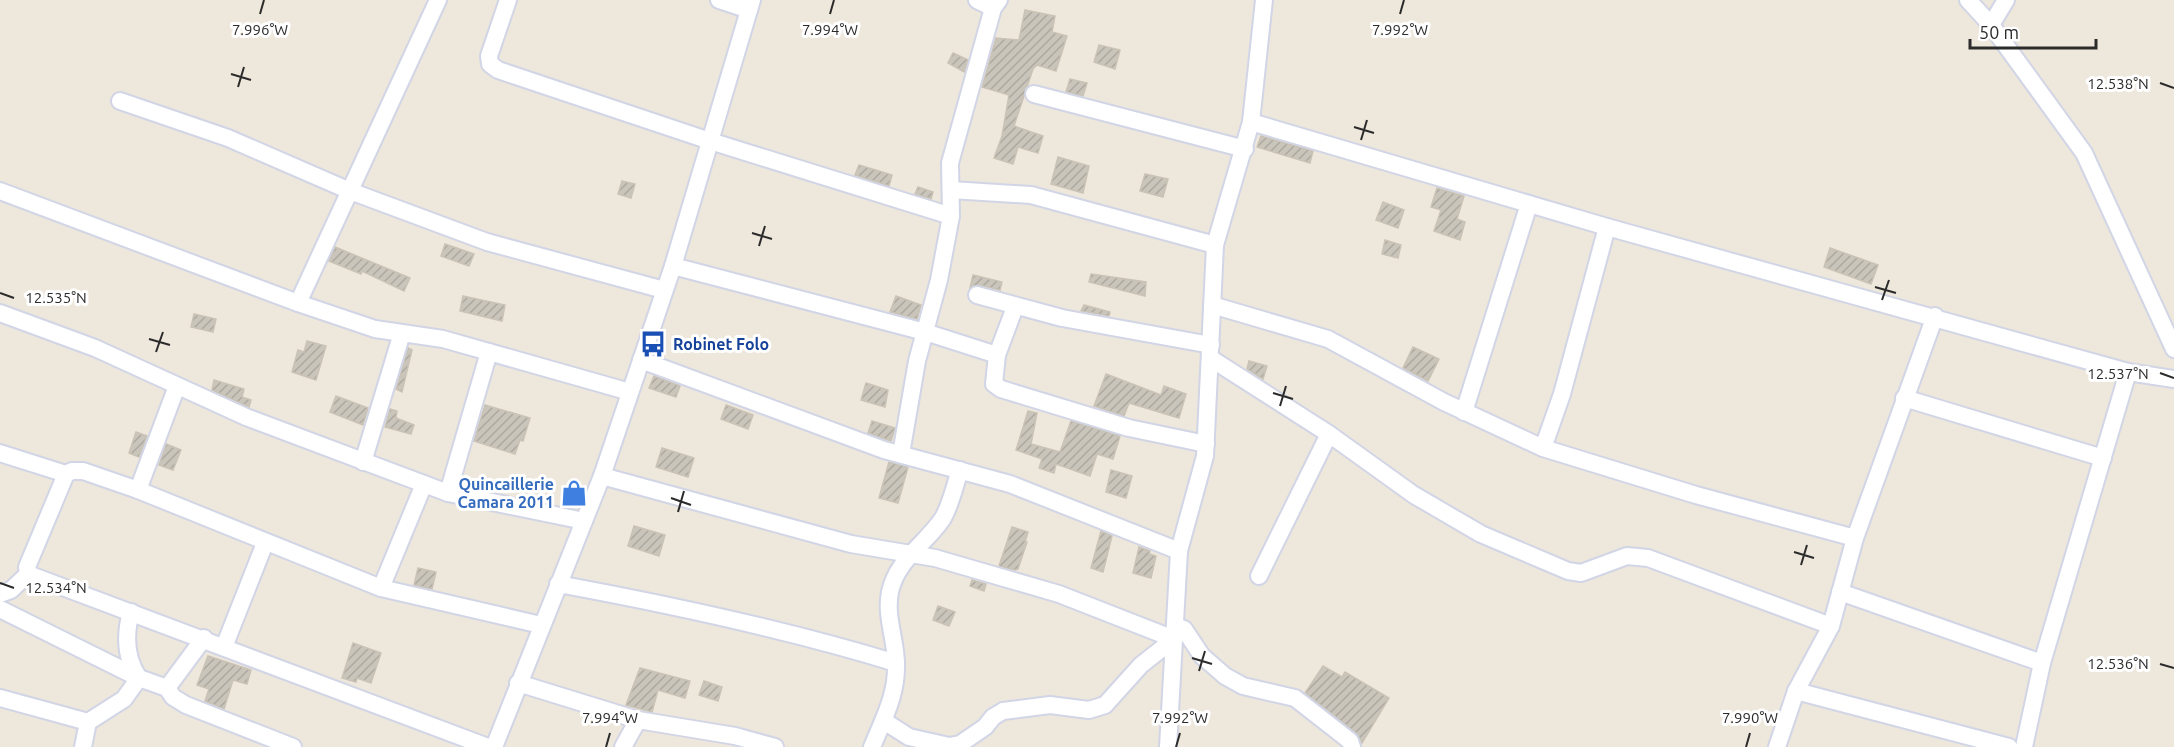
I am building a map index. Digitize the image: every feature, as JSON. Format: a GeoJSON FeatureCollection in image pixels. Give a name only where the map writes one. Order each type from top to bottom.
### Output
{"type":"FeatureCollection","features":[{"type":"Feature","properties":{"kind":"street"},"geometry":{"type":"LineString","coordinates":[[298,303],[438,0]]}},
{"type":"Feature","properties":{"kind":"street"},"geometry":{"type":"LineString","coordinates":[[508,0],[489,56],[490,64],[498,70],[710,141],[951,216]]}},
{"type":"Feature","properties":{"kind":"street"},"geometry":{"type":"LineString","coordinates":[[494,747],[602,476],[673,266],[750,5],[719,0]]}},
{"type":"Feature","properties":{"kind":"street"},"geometry":{"type":"LineString","coordinates":[[901,454],[951,216],[950,163],[996,4],[977,0]]}},
{"type":"Feature","properties":{"kind":"street"},"geometry":{"type":"LineString","coordinates":[[1168,747],[1179,551],[1205,456],[1215,245],[1245,149],[1251,122],[1264,0]]}},
{"type":"Feature","properties":{"kind":"street"},"geometry":{"type":"LineString","coordinates":[[1968,0],[1991,25],[2084,153],[2174,349]]}},
{"type":"Feature","properties":{"kind":"street"},"geometry":{"type":"LineString","coordinates":[[1991,25],[2006,0]]}},
{"type":"Feature","properties":{"kind":"street"},"geometry":{"type":"LineString","coordinates":[[1034,94],[1245,149]]}},
{"type":"Feature","properties":{"kind":"street"},"geometry":{"type":"LineString","coordinates":[[120,101],[228,138],[350,191],[487,242],[664,290]]}},
{"type":"Feature","properties":{"kind":"street"},"geometry":{"type":"LineString","coordinates":[[1251,122],[1607,227],[1935,316],[2128,372],[2174,379]]}},
{"type":"Feature","properties":{"kind":"street"},"geometry":{"type":"LineString","coordinates":[[951,190],[1031,195],[1215,245]]}},
{"type":"Feature","properties":{"kind":"street"},"geometry":{"type":"LineString","coordinates":[[0,191],[298,303],[375,329],[443,339],[630,392]]}},
{"type":"Feature","properties":{"kind":"street"},"geometry":{"type":"LineString","coordinates":[[1464,412],[1529,204]]}},
{"type":"Feature","properties":{"kind":"street"},"geometry":{"type":"LineString","coordinates":[[1543,448],[1562,394],[1607,227]]}},
{"type":"Feature","properties":{"kind":"street"},"geometry":{"type":"LineString","coordinates":[[673,266],[925,332],[998,355]]}},
{"type":"Feature","properties":{"kind":"street"},"geometry":{"type":"LineString","coordinates":[[977,295],[1015,307],[1210,351],[1414,495],[1481,534],[1568,571],[1581,573],[1627,556],[1648,558],[1831,626]]}},
{"type":"Feature","properties":{"kind":"street"},"geometry":{"type":"LineString","coordinates":[[1212,305],[1328,339],[1464,412],[1543,448],[1696,495],[1855,538]]}},
{"type":"Feature","properties":{"kind":"street"},"geometry":{"type":"LineString","coordinates":[[1015,307],[998,355],[993,378],[994,384],[1001,389],[1129,428],[1206,444]]}},
{"type":"Feature","properties":{"kind":"street"},"geometry":{"type":"LineString","coordinates":[[0,312],[95,348],[246,417],[448,493],[584,521]]}},
{"type":"Feature","properties":{"kind":"street"},"geometry":{"type":"LineString","coordinates":[[1777,747],[1796,691],[1831,626],[1855,538],[1935,316]]}},
{"type":"Feature","properties":{"kind":"street"},"geometry":{"type":"LineString","coordinates":[[363,462],[402,333]]}},
{"type":"Feature","properties":{"kind":"street"},"geometry":{"type":"LineString","coordinates":[[448,493],[489,352]]}},
{"type":"Feature","properties":{"kind":"street"},"geometry":{"type":"LineString","coordinates":[[641,360],[901,454],[1010,484],[1179,551]]}},
{"type":"Feature","properties":{"kind":"street"},"geometry":{"type":"LineString","coordinates":[[2024,747],[2042,663],[2128,372]]}},
{"type":"Feature","properties":{"kind":"street"},"geometry":{"type":"LineString","coordinates":[[138,490],[177,386]]}},
{"type":"Feature","properties":{"kind":"street"},"geometry":{"type":"LineString","coordinates":[[1904,398],[2103,458]]}},
{"type":"Feature","properties":{"kind":"street"},"geometry":{"type":"LineString","coordinates":[[1259,576],[1329,435]]}},
{"type":"Feature","properties":{"kind":"street"},"geometry":{"type":"LineString","coordinates":[[0,453],[66,474]]}},
{"type":"Feature","properties":{"kind":"street"},"geometry":{"type":"LineString","coordinates":[[872,747],[884,721],[896,682],[896,663],[888,611],[890,591],[898,569],[944,515],[960,470]]}},
{"type":"Feature","properties":{"kind":"street"},"geometry":{"type":"LineString","coordinates":[[28,574],[27,567],[66,474],[72,471],[83,471],[138,490],[381,588],[541,625]]}},
{"type":"Feature","properties":{"kind":"street"},"geometry":{"type":"LineString","coordinates":[[602,476],[851,544],[935,558],[1059,594],[1174,632]]}},
{"type":"Feature","properties":{"kind":"street"},"geometry":{"type":"LineString","coordinates":[[381,588],[424,484]]}},
{"type":"Feature","properties":{"kind":"street"},"geometry":{"type":"LineString","coordinates":[[224,647],[266,543]]}},
{"type":"Feature","properties":{"kind":"street"},"geometry":{"type":"LineString","coordinates":[[0,594],[11,590],[28,574]]}},
{"type":"Feature","properties":{"kind":"street"},"geometry":{"type":"LineString","coordinates":[[28,574],[204,638],[488,747]]}},
{"type":"Feature","properties":{"kind":"street"},"geometry":{"type":"LineString","coordinates":[[558,584],[698,610],[819,639],[896,663]]}},
{"type":"Feature","properties":{"kind":"street"},"geometry":{"type":"LineString","coordinates":[[1840,592],[2042,663]]}},
{"type":"Feature","properties":{"kind":"street"},"geometry":{"type":"LineString","coordinates":[[0,609],[139,678],[167,688],[173,697],[186,705],[293,747]]}},
{"type":"Feature","properties":{"kind":"street"},"geometry":{"type":"LineString","coordinates":[[131,612],[126,628],[128,646],[131,666],[139,678]]}},
{"type":"Feature","properties":{"kind":"street"},"geometry":{"type":"LineString","coordinates":[[884,721],[909,737],[949,746],[960,744],[1003,711],[1050,705],[1089,710],[1105,705],[1174,632],[1184,629],[1202,656],[1224,676],[1243,686],[1295,698],[1350,741],[1352,747]]}},
{"type":"Feature","properties":{"kind":"street"},"geometry":{"type":"LineString","coordinates":[[167,688],[204,638]]}},
{"type":"Feature","properties":{"kind":"street"},"geometry":{"type":"LineString","coordinates":[[83,747],[88,722],[124,699],[139,678]]}},
{"type":"Feature","properties":{"kind":"street"},"geometry":{"type":"LineString","coordinates":[[518,683],[638,720],[735,736],[775,747]]}},
{"type":"Feature","properties":{"kind":"street"},"geometry":{"type":"LineString","coordinates":[[1796,691],[2009,747]]}},
{"type":"Feature","properties":{"kind":"street"},"geometry":{"type":"LineString","coordinates":[[0,698],[88,722]]}},
{"type":"Feature","properties":{"kind":"street"},"geometry":{"type":"LineString","coordinates":[[623,747],[638,720]]}},
{"type":"Feature","properties":{"kind":"building"},"geometry":{"type":"Polygon","coordinates":[[[1025,10],[1055,16],[1052,32],[1067,36],[1056,71],[1037,65],[1033,69],[1014,126],[1043,136],[1038,153],[1018,147],[1013,164],[994,158],[1002,136],[1009,95],[982,87],[996,38],[1019,40],[1025,10]]]}},
{"type":"Feature","properties":{"kind":"building"},"geometry":{"type":"Polygon","coordinates":[[[1099,45],[1120,50],[1115,69],[1094,62],[1099,45]]]}},
{"type":"Feature","properties":{"kind":"building"},"geometry":{"type":"Polygon","coordinates":[[[953,53],[968,60],[964,72],[948,63],[953,53]]]}},
{"type":"Feature","properties":{"kind":"building"},"geometry":{"type":"Polygon","coordinates":[[[1070,79],[1087,83],[1083,96],[1066,92],[1070,79]]]}},
{"type":"Feature","properties":{"kind":"building"},"geometry":{"type":"Polygon","coordinates":[[[1261,136],[1313,151],[1310,163],[1257,147],[1261,136]]]}},
{"type":"Feature","properties":{"kind":"building"},"geometry":{"type":"Polygon","coordinates":[[[1058,157],[1089,166],[1083,193],[1051,184],[1058,157]]]}},
{"type":"Feature","properties":{"kind":"building"},"geometry":{"type":"Polygon","coordinates":[[[859,165],[892,175],[889,186],[855,175],[859,165]]]}},
{"type":"Feature","properties":{"kind":"building"},"geometry":{"type":"Polygon","coordinates":[[[1145,174],[1168,179],[1163,197],[1140,191],[1145,174]]]}},
{"type":"Feature","properties":{"kind":"building"},"geometry":{"type":"Polygon","coordinates":[[[622,181],[635,184],[631,198],[618,194],[622,181]]]}},
{"type":"Feature","properties":{"kind":"building"},"geometry":{"type":"Polygon","coordinates":[[[918,187],[933,192],[931,199],[915,194],[918,187]]]}},
{"type":"Feature","properties":{"kind":"building"},"geometry":{"type":"Polygon","coordinates":[[[1437,188],[1464,196],[1457,219],[1465,222],[1460,240],[1434,231],[1441,210],[1431,207],[1437,188]]]}},
{"type":"Feature","properties":{"kind":"building"},"geometry":{"type":"Polygon","coordinates":[[[1383,202],[1404,210],[1398,228],[1376,220],[1383,202]]]}},
{"type":"Feature","properties":{"kind":"building"},"geometry":{"type":"Polygon","coordinates":[[[1385,240],[1401,245],[1398,258],[1382,254],[1385,240]]]}},
{"type":"Feature","properties":{"kind":"building"},"geometry":{"type":"Polygon","coordinates":[[[445,244],[474,254],[469,266],[441,256],[445,244]]]}},
{"type":"Feature","properties":{"kind":"building"},"geometry":{"type":"Polygon","coordinates":[[[335,247],[410,278],[404,291],[362,271],[361,274],[329,261],[335,247]]]}},
{"type":"Feature","properties":{"kind":"building"},"geometry":{"type":"Polygon","coordinates":[[[1830,248],[1878,265],[1871,284],[1824,267],[1830,248]]]}},
{"type":"Feature","properties":{"kind":"building"},"geometry":{"type":"Polygon","coordinates":[[[1091,274],[1146,282],[1145,296],[1089,282],[1091,274]]]}},
{"type":"Feature","properties":{"kind":"building"},"geometry":{"type":"Polygon","coordinates":[[[973,275],[1002,282],[1000,290],[979,285],[970,288],[973,275]]]}},
{"type":"Feature","properties":{"kind":"building"},"geometry":{"type":"Polygon","coordinates":[[[463,296],[505,305],[502,321],[460,311],[463,296]]]}},
{"type":"Feature","properties":{"kind":"building"},"geometry":{"type":"Polygon","coordinates":[[[896,296],[921,305],[917,319],[890,312],[896,296]]]}},
{"type":"Feature","properties":{"kind":"building"},"geometry":{"type":"Polygon","coordinates":[[[1084,305],[1110,312],[1109,316],[1081,311],[1084,305]]]}},
{"type":"Feature","properties":{"kind":"building"},"geometry":{"type":"Polygon","coordinates":[[[194,314],[216,319],[213,332],[191,327],[194,314]]]}},
{"type":"Feature","properties":{"kind":"building"},"geometry":{"type":"Polygon","coordinates":[[[307,341],[326,346],[316,380],[292,372],[298,350],[304,352],[307,341]]]}},
{"type":"Feature","properties":{"kind":"building"},"geometry":{"type":"Polygon","coordinates":[[[1413,347],[1439,359],[1428,381],[1403,368],[1413,347]]]}},
{"type":"Feature","properties":{"kind":"building"},"geometry":{"type":"Polygon","coordinates":[[[408,348],[412,350],[402,392],[396,389],[408,348]]]}},
{"type":"Feature","properties":{"kind":"building"},"geometry":{"type":"Polygon","coordinates":[[[1249,361],[1267,366],[1263,379],[1247,369],[1249,361]]]}},
{"type":"Feature","properties":{"kind":"building"},"geometry":{"type":"Polygon","coordinates":[[[1106,374],[1161,395],[1164,386],[1186,394],[1179,418],[1129,403],[1124,416],[1094,406],[1106,374]]]}},
{"type":"Feature","properties":{"kind":"building"},"geometry":{"type":"Polygon","coordinates":[[[654,376],[680,386],[676,397],[649,388],[654,376]]]}},
{"type":"Feature","properties":{"kind":"building"},"geometry":{"type":"Polygon","coordinates":[[[214,380],[244,389],[242,397],[251,400],[249,407],[212,390],[214,380]]]}},
{"type":"Feature","properties":{"kind":"building"},"geometry":{"type":"Polygon","coordinates":[[[866,383],[888,390],[885,407],[861,400],[866,383]]]}},
{"type":"Feature","properties":{"kind":"building"},"geometry":{"type":"Polygon","coordinates":[[[336,396],[368,408],[363,425],[330,412],[336,396]]]}},
{"type":"Feature","properties":{"kind":"building"},"geometry":{"type":"Polygon","coordinates":[[[485,405],[530,418],[523,441],[520,440],[515,454],[474,441],[485,405]]]}},
{"type":"Feature","properties":{"kind":"building"},"geometry":{"type":"Polygon","coordinates":[[[726,405],[753,415],[748,429],[721,419],[726,405]]]}},
{"type":"Feature","properties":{"kind":"building"},"geometry":{"type":"Polygon","coordinates":[[[390,409],[397,411],[396,418],[414,425],[411,434],[385,427],[390,409]]]}},
{"type":"Feature","properties":{"kind":"building"},"geometry":{"type":"Polygon","coordinates":[[[1028,411],[1037,413],[1031,444],[1060,452],[1071,421],[1120,436],[1113,459],[1097,454],[1090,476],[1056,464],[1054,473],[1039,468],[1042,459],[1016,450],[1028,411]]]}},
{"type":"Feature","properties":{"kind":"building"},"geometry":{"type":"Polygon","coordinates":[[[872,421],[895,428],[891,441],[868,433],[872,421]]]}},
{"type":"Feature","properties":{"kind":"building"},"geometry":{"type":"Polygon","coordinates":[[[136,432],[147,436],[139,457],[129,453],[136,432]]]}},
{"type":"Feature","properties":{"kind":"building"},"geometry":{"type":"Polygon","coordinates":[[[166,444],[181,450],[173,470],[159,465],[166,444]]]}},
{"type":"Feature","properties":{"kind":"building"},"geometry":{"type":"Polygon","coordinates":[[[662,448],[694,458],[688,477],[656,467],[662,448]]]}},
{"type":"Feature","properties":{"kind":"building"},"geometry":{"type":"Polygon","coordinates":[[[889,462],[908,467],[898,503],[879,498],[889,462]]]}},
{"type":"Feature","properties":{"kind":"building"},"geometry":{"type":"Polygon","coordinates":[[[1111,470],[1132,476],[1126,498],[1106,492],[1111,470]]]}},
{"type":"Feature","properties":{"kind":"building"},"geometry":{"type":"Polygon","coordinates":[[[634,526],[665,535],[659,556],[628,546],[634,526]]]}},
{"type":"Feature","properties":{"kind":"building"},"geometry":{"type":"Polygon","coordinates":[[[1012,527],[1028,532],[1018,569],[1015,570],[999,566],[1012,527]]]}},
{"type":"Feature","properties":{"kind":"building"},"geometry":{"type":"Polygon","coordinates":[[[1101,531],[1112,536],[1103,572],[1091,568],[1101,531]]]}},
{"type":"Feature","properties":{"kind":"building"},"geometry":{"type":"Polygon","coordinates":[[[1139,547],[1156,556],[1151,578],[1133,573],[1139,547]]]}},
{"type":"Feature","properties":{"kind":"building"},"geometry":{"type":"Polygon","coordinates":[[[418,568],[436,572],[432,589],[414,585],[418,568]]]}},
{"type":"Feature","properties":{"kind":"building"},"geometry":{"type":"Polygon","coordinates":[[[972,580],[986,584],[984,591],[970,586],[972,580]]]}},
{"type":"Feature","properties":{"kind":"building"},"geometry":{"type":"Polygon","coordinates":[[[938,606],[955,612],[949,626],[933,620],[938,606]]]}},
{"type":"Feature","properties":{"kind":"building"},"geometry":{"type":"Polygon","coordinates":[[[353,643],[381,653],[371,683],[357,678],[356,682],[342,678],[353,643]]]}},
{"type":"Feature","properties":{"kind":"building"},"geometry":{"type":"Polygon","coordinates":[[[208,656],[251,670],[247,684],[233,680],[224,709],[205,701],[209,689],[197,685],[208,656]]]}},
{"type":"Feature","properties":{"kind":"building"},"geometry":{"type":"Polygon","coordinates":[[[1323,666],[1342,677],[1345,672],[1389,698],[1362,743],[1356,733],[1305,693],[1323,666]]]}},
{"type":"Feature","properties":{"kind":"building"},"geometry":{"type":"Polygon","coordinates":[[[640,668],[690,681],[685,698],[658,690],[652,712],[626,705],[640,668]]]}},
{"type":"Feature","properties":{"kind":"building"},"geometry":{"type":"Polygon","coordinates":[[[704,681],[722,687],[718,701],[699,695],[704,681]]]}},
{"type":"Feature","properties":{"kind":"place","name":"Robinet Folo"},"geometry":{"type":"Point","coordinates":[653,344]}},
{"type":"Feature","properties":{"kind":"place","name":"Quincaillerie Camara 2011"},"geometry":{"type":"Point","coordinates":[574,493]}}]}
